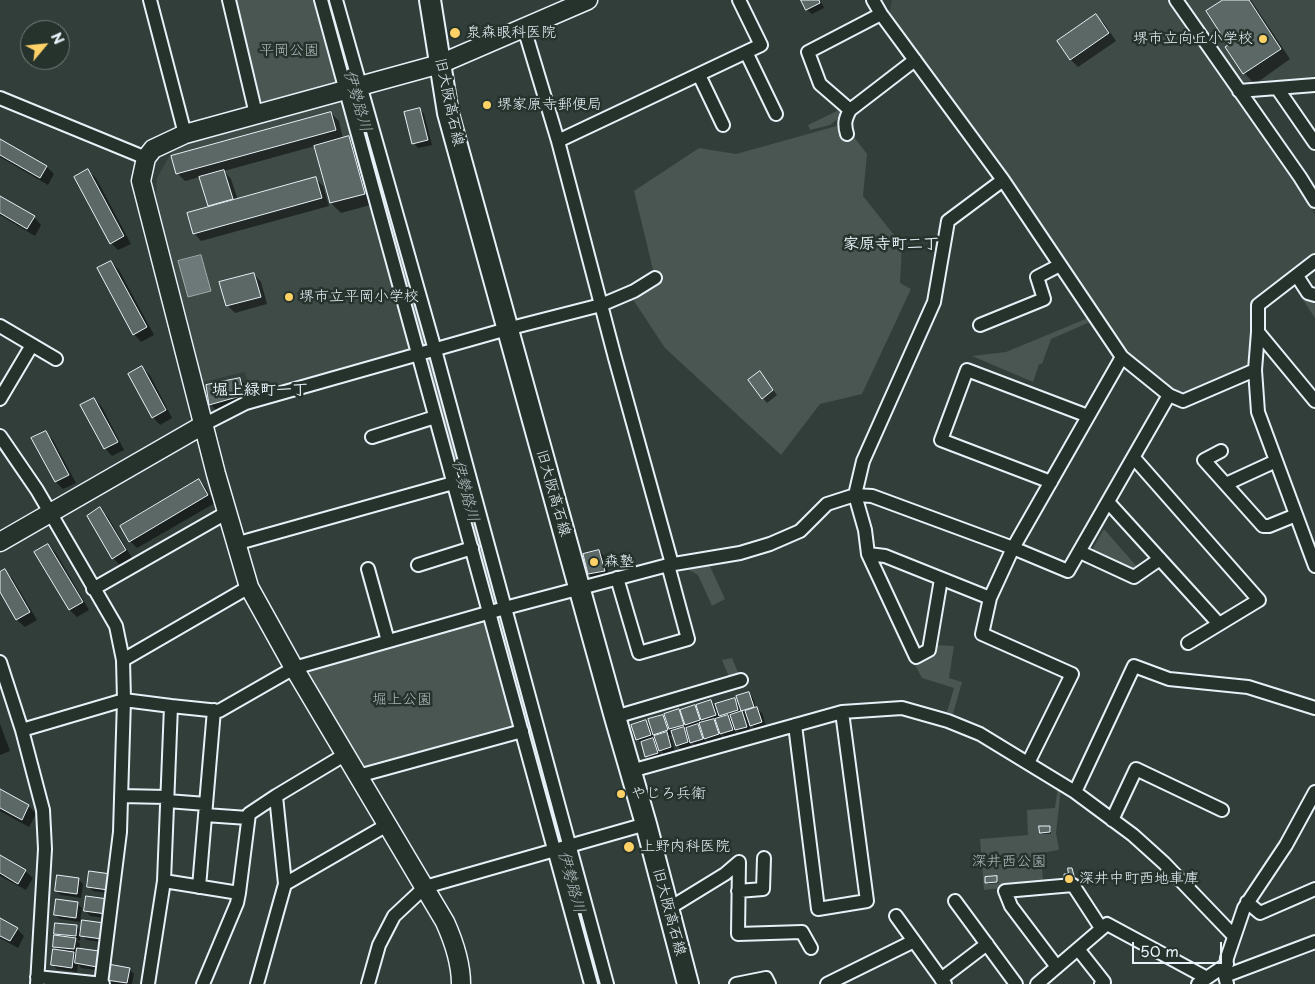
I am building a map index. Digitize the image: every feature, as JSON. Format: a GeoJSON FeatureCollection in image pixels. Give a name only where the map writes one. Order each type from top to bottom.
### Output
{"type":"FeatureCollection","features":[{"type":"Feature","properties":{"kind":"main road","name":"旧大阪高石線"},"geometry":{"type":"LineString","coordinates":[[430,0],[448,113],[646,824],[688,984]]}},
{"type":"Feature","properties":{"kind":"street"},"geometry":{"type":"LineString","coordinates":[[150,0],[185,134]]}},
{"type":"Feature","properties":{"kind":"street"},"geometry":{"type":"LineString","coordinates":[[229,0],[256,114]]}},
{"type":"Feature","properties":{"kind":"street"},"geometry":{"type":"LineString","coordinates":[[320,0],[353,87]]}},
{"type":"Feature","properties":{"kind":"street"},"geometry":{"type":"LineString","coordinates":[[336,0],[353,87],[427,353],[504,608],[562,848],[591,984]]}},
{"type":"Feature","properties":{"kind":"street"},"geometry":{"type":"LineString","coordinates":[[461,984],[459,960],[446,922],[294,668],[249,587],[226,512],[141,181],[146,158],[153,149],[185,134],[440,64],[588,0]]}},
{"type":"Feature","properties":{"kind":"street"},"geometry":{"type":"LineString","coordinates":[[558,140],[761,45],[739,0]]}},
{"type":"Feature","properties":{"kind":"street"},"geometry":{"type":"LineString","coordinates":[[1176,0],[1315,201]]}},
{"type":"Feature","properties":{"kind":"street"},"geometry":{"type":"LineString","coordinates":[[850,110],[820,84],[808,52],[878,5],[915,60],[1003,180],[1122,357],[1169,395],[1183,401],[1255,370]]}},
{"type":"Feature","properties":{"kind":"street"},"geometry":{"type":"LineString","coordinates":[[524,28],[558,140],[670,564],[688,640],[639,653],[617,578]]}},
{"type":"Feature","properties":{"kind":"street"},"geometry":{"type":"LineString","coordinates":[[746,52],[776,114]]}},
{"type":"Feature","properties":{"kind":"street"},"geometry":{"type":"LineString","coordinates":[[847,134],[844,124],[850,110],[915,60]]}},
{"type":"Feature","properties":{"kind":"street"},"geometry":{"type":"LineString","coordinates":[[699,75],[723,125]]}},
{"type":"Feature","properties":{"kind":"street"},"geometry":{"type":"LineString","coordinates":[[1239,91],[1315,85]]}},
{"type":"Feature","properties":{"kind":"street"},"geometry":{"type":"LineString","coordinates":[[1277,88],[1315,143]]}},
{"type":"Feature","properties":{"kind":"street"},"geometry":{"type":"LineString","coordinates":[[0,98],[146,158]]}},
{"type":"Feature","properties":{"kind":"street"},"geometry":{"type":"LineString","coordinates":[[941,579],[929,650],[916,656],[868,554],[855,495],[863,461],[934,302],[948,221],[1003,180]]}},
{"type":"Feature","properties":{"kind":"street"},"geometry":{"type":"LineString","coordinates":[[1315,261],[1258,306],[1255,370],[1258,412],[1315,566]]}},
{"type":"Feature","properties":{"kind":"street"},"geometry":{"type":"LineString","coordinates":[[980,325],[1044,299],[1037,277],[1060,265]]}},
{"type":"Feature","properties":{"kind":"street"},"geometry":{"type":"LineString","coordinates":[[1297,276],[1308,293],[1315,295]]}},
{"type":"Feature","properties":{"kind":"street"},"geometry":{"type":"LineString","coordinates":[[0,542],[203,425],[246,403],[507,329],[601,305],[634,291],[655,278]]}},
{"type":"Feature","properties":{"kind":"street"},"geometry":{"type":"LineString","coordinates":[[0,326],[56,359]]}},
{"type":"Feature","properties":{"kind":"street"},"geometry":{"type":"LineString","coordinates":[[1258,332],[1315,401]]}},
{"type":"Feature","properties":{"kind":"street"},"geometry":{"type":"LineString","coordinates":[[0,400],[32,345]]}},
{"type":"Feature","properties":{"kind":"street"},"geometry":{"type":"LineString","coordinates":[[427,353],[436,417],[522,731],[607,984]]}},
{"type":"Feature","properties":{"kind":"street"},"geometry":{"type":"LineString","coordinates":[[1028,763],[1072,674],[982,634],[990,598],[1012,548],[1122,357]]}},
{"type":"Feature","properties":{"kind":"street"},"geometry":{"type":"LineString","coordinates":[[1051,482],[941,440],[967,370],[1088,416]]}},
{"type":"Feature","properties":{"kind":"street"},"geometry":{"type":"LineString","coordinates":[[22,730],[124,700],[220,711],[294,668],[504,608],[670,564],[740,553],[770,544],[800,531],[827,504],[855,495],[872,496],[1012,548],[1068,572],[1169,395]]}},
{"type":"Feature","properties":{"kind":"street"},"geometry":{"type":"LineString","coordinates":[[372,437],[436,417]]}},
{"type":"Feature","properties":{"kind":"street"},"geometry":{"type":"LineString","coordinates":[[0,436],[37,490],[116,626],[123,660],[124,700],[120,832],[102,984],[37,980],[45,849],[43,810],[22,730],[0,662]]}},
{"type":"Feature","properties":{"kind":"street"},"geometry":{"type":"LineString","coordinates":[[1220,451],[1204,460],[1263,526],[1270,526],[1296,516]]}},
{"type":"Feature","properties":{"kind":"street"},"geometry":{"type":"LineString","coordinates":[[1134,458],[1259,600],[1188,643]]}},
{"type":"Feature","properties":{"kind":"street"},"geometry":{"type":"LineString","coordinates":[[1226,484],[1276,461]]}},
{"type":"Feature","properties":{"kind":"street"},"geometry":{"type":"LineString","coordinates":[[235,544],[453,483]]}},
{"type":"Feature","properties":{"kind":"street"},"geometry":{"type":"LineString","coordinates":[[1108,502],[1219,624]]}},
{"type":"Feature","properties":{"kind":"street"},"geometry":{"type":"LineString","coordinates":[[93,589],[226,512]]}},
{"type":"Feature","properties":{"kind":"street"},"geometry":{"type":"LineString","coordinates":[[418,564],[472,548]]}},
{"type":"Feature","properties":{"kind":"street"},"geometry":{"type":"LineString","coordinates":[[1080,552],[1134,577],[1160,559]]}},
{"type":"Feature","properties":{"kind":"street"},"geometry":{"type":"LineString","coordinates":[[868,554],[885,556],[990,598]]}},
{"type":"Feature","properties":{"kind":"street"},"geometry":{"type":"LineString","coordinates":[[368,569],[388,641]]}},
{"type":"Feature","properties":{"kind":"street"},"geometry":{"type":"LineString","coordinates":[[123,660],[249,587]]}},
{"type":"Feature","properties":{"kind":"street"},"geometry":{"type":"LineString","coordinates":[[1075,792],[1134,666],[1169,680],[1248,688],[1315,708]]}},
{"type":"Feature","properties":{"kind":"street"},"geometry":{"type":"LineString","coordinates":[[615,717],[741,680]]}},
{"type":"Feature","properties":{"kind":"street"},"geometry":{"type":"LineString","coordinates":[[148,984],[164,882],[170,706]]}},
{"type":"Feature","properties":{"kind":"street"},"geometry":{"type":"LineString","coordinates":[[631,771],[842,712],[902,708],[948,720],[980,734],[1075,792],[1133,835],[1164,862],[1234,936]]}},
{"type":"Feature","properties":{"kind":"street"},"geometry":{"type":"LineString","coordinates":[[199,887],[214,710]]}},
{"type":"Feature","properties":{"kind":"street"},"geometry":{"type":"LineString","coordinates":[[795,725],[818,909],[867,902],[842,712]]}},
{"type":"Feature","properties":{"kind":"street"},"geometry":{"type":"LineString","coordinates":[[358,776],[522,731]]}},
{"type":"Feature","properties":{"kind":"street"},"geometry":{"type":"LineString","coordinates":[[203,984],[237,903],[249,814],[346,754]]}},
{"type":"Feature","properties":{"kind":"street"},"geometry":{"type":"LineString","coordinates":[[1112,820],[1136,769],[1222,810]]}},
{"type":"Feature","properties":{"kind":"street"},"geometry":{"type":"LineString","coordinates":[[1226,975],[1234,936],[1247,902],[1286,846],[1315,792]]}},
{"type":"Feature","properties":{"kind":"street"},"geometry":{"type":"LineString","coordinates":[[121,796],[167,799],[248,818]]}},
{"type":"Feature","properties":{"kind":"street"},"geometry":{"type":"LineString","coordinates":[[257,984],[285,884],[276,796]]}},
{"type":"Feature","properties":{"kind":"street"},"geometry":{"type":"LineString","coordinates":[[368,984],[379,945],[394,916],[425,888],[646,824]]}},
{"type":"Feature","properties":{"kind":"street"},"geometry":{"type":"LineString","coordinates":[[285,884],[387,825]]}},
{"type":"Feature","properties":{"kind":"street"},"geometry":{"type":"LineString","coordinates":[[738,891],[763,889],[764,858]]}},
{"type":"Feature","properties":{"kind":"street"},"geometry":{"type":"LineString","coordinates":[[668,909],[725,874],[739,862],[738,934],[802,932],[811,948]]}},
{"type":"Feature","properties":{"kind":"street"},"geometry":{"type":"LineString","coordinates":[[164,882],[239,893]]}},
{"type":"Feature","properties":{"kind":"street"},"geometry":{"type":"LineString","coordinates":[[1057,967],[1011,906],[1005,891],[1073,885],[1101,928]]}},
{"type":"Feature","properties":{"kind":"street"},"geometry":{"type":"LineString","coordinates":[[1247,902],[1260,913],[1315,889]]}},
{"type":"Feature","properties":{"kind":"street"},"geometry":{"type":"LineString","coordinates":[[956,901],[1016,984]]}},
{"type":"Feature","properties":{"kind":"street"},"geometry":{"type":"LineString","coordinates":[[896,916],[943,981],[987,944]]}},
{"type":"Feature","properties":{"kind":"street"},"geometry":{"type":"LineString","coordinates":[[1037,984],[1107,924],[1203,981],[1226,975],[1315,942]]}},
{"type":"Feature","properties":{"kind":"street"},"geometry":{"type":"LineString","coordinates":[[827,984],[914,941]]}},
{"type":"Feature","properties":{"kind":"street"},"geometry":{"type":"LineString","coordinates":[[1078,949],[1104,982],[1101,984]]}},
{"type":"Feature","properties":{"kind":"street"},"geometry":{"type":"LineString","coordinates":[[736,984],[766,978],[769,984]]}},
{"type":"Feature","properties":{"kind":"shaded area"},"geometry":{"type":"Polygon","coordinates":[[[892,0],[1169,0],[1293,177],[1315,215],[1315,253],[1253,301],[1254,360],[1249,367],[1187,394],[1178,392],[1128,353],[980,138],[889,16],[892,0]]]}},
{"type":"Feature","properties":{"kind":"shaded area","name":"堺市立向丘小学校"},"geometry":{"type":"Polygon","coordinates":[[[1183,0],[1315,0],[1315,78],[1240,82],[1183,0]]]}},
{"type":"Feature","properties":{"kind":"shaded area","name":"堺市立平岡小学校"},"geometry":{"type":"Polygon","coordinates":[[[339,102],[343,105],[411,347],[408,351],[251,395],[245,372],[203,382],[156,196],[157,178],[171,153],[185,145],[339,102]]]}},
{"type":"Feature","properties":{"kind":"shaded area"},"geometry":{"type":"Polygon","coordinates":[[[201,255],[211,291],[188,297],[178,261],[201,255]]]}},
{"type":"Feature","properties":{"kind":"green space","name":"平岡公園"},"geometry":{"type":"Polygon","coordinates":[[[235,0],[315,0],[338,80],[335,85],[266,104],[261,101],[235,0]]]}},
{"type":"Feature","properties":{"kind":"green space"},"geometry":{"type":"Polygon","coordinates":[[[841,109],[845,113],[830,125],[810,130],[808,125],[841,109]]]}},
{"type":"Feature","properties":{"kind":"green space"},"geometry":{"type":"Polygon","coordinates":[[[844,124],[867,154],[863,196],[902,245],[900,283],[911,289],[862,394],[820,404],[781,455],[665,348],[632,298],[655,278],[634,191],[699,148],[736,154],[844,124]]]}},
{"type":"Feature","properties":{"kind":"green space"},"geometry":{"type":"Polygon","coordinates":[[[1294,286],[1300,287],[1315,299],[1315,318],[1294,286]]]}},
{"type":"Feature","properties":{"kind":"green space"},"geometry":{"type":"Polygon","coordinates":[[[1088,318],[1090,322],[1051,339],[1033,382],[972,356],[1006,352],[1088,318]]]}},
{"type":"Feature","properties":{"kind":"green space"},"geometry":{"type":"Polygon","coordinates":[[[1104,529],[1139,569],[1133,570],[1094,552],[1093,548],[1104,529]]]}},
{"type":"Feature","properties":{"kind":"green space"},"geometry":{"type":"Polygon","coordinates":[[[708,562],[725,599],[712,606],[698,575],[682,566],[708,562]]]}},
{"type":"Feature","properties":{"kind":"green space","name":"堀上公園"},"geometry":{"type":"Polygon","coordinates":[[[483,622],[512,725],[363,767],[307,671],[483,622]]]}},
{"type":"Feature","properties":{"kind":"green space"},"geometry":{"type":"Polygon","coordinates":[[[935,645],[954,646],[949,678],[962,682],[953,714],[947,712],[954,688],[922,678],[914,663],[934,654],[935,645]]]}},
{"type":"Feature","properties":{"kind":"green space"},"geometry":{"type":"Polygon","coordinates":[[[732,658],[739,675],[729,677],[722,660],[732,658]]]}},
{"type":"Feature","properties":{"kind":"green space","name":"深井西公園"},"geometry":{"type":"Polygon","coordinates":[[[1058,786],[1061,788],[1056,833],[1059,850],[1041,853],[1043,883],[984,890],[980,839],[1028,835],[1027,810],[1055,808],[1058,786]]]}},
{"type":"Feature","properties":{"kind":"building"},"geometry":{"type":"Polygon","coordinates":[[[801,0],[819,0],[820,3],[806,10],[801,0]]]}},
{"type":"Feature","properties":{"kind":"building"},"geometry":{"type":"Polygon","coordinates":[[[1223,0],[1249,0],[1281,49],[1243,74],[1225,47],[1228,45],[1206,11],[1223,0]]]}},
{"type":"Feature","properties":{"kind":"building"},"geometry":{"type":"Polygon","coordinates":[[[1096,14],[1109,33],[1070,60],[1057,41],[1096,14]]]}},
{"type":"Feature","properties":{"kind":"building"},"geometry":{"type":"Polygon","coordinates":[[[420,108],[428,140],[412,144],[404,112],[420,108]]]}},
{"type":"Feature","properties":{"kind":"building"},"geometry":{"type":"Polygon","coordinates":[[[331,112],[336,130],[176,174],[171,156],[331,112]]]}},
{"type":"Feature","properties":{"kind":"building"},"geometry":{"type":"Polygon","coordinates":[[[349,136],[365,194],[330,203],[314,146],[349,136]]]}},
{"type":"Feature","properties":{"kind":"building"},"geometry":{"type":"Polygon","coordinates":[[[0,139],[47,166],[40,178],[0,155],[0,139]]]}},
{"type":"Feature","properties":{"kind":"building"},"geometry":{"type":"Polygon","coordinates":[[[88,169],[124,236],[110,244],[74,177],[88,169]]]}},
{"type":"Feature","properties":{"kind":"building"},"geometry":{"type":"Polygon","coordinates":[[[224,170],[233,199],[208,206],[199,177],[224,170]]]}},
{"type":"Feature","properties":{"kind":"building"},"geometry":{"type":"Polygon","coordinates":[[[316,177],[322,198],[193,234],[187,213],[316,177]]]}},
{"type":"Feature","properties":{"kind":"building"},"geometry":{"type":"Polygon","coordinates":[[[0,196],[35,216],[27,229],[0,213],[0,196]]]}},
{"type":"Feature","properties":{"kind":"building"},"geometry":{"type":"Polygon","coordinates":[[[111,261],[147,327],[133,335],[97,268],[111,261]]]}},
{"type":"Feature","properties":{"kind":"building"},"geometry":{"type":"Polygon","coordinates":[[[254,273],[261,297],[226,306],[219,282],[254,273]]]}},
{"type":"Feature","properties":{"kind":"building"},"geometry":{"type":"Polygon","coordinates":[[[142,366],[166,410],[152,418],[128,374],[142,366]]]}},
{"type":"Feature","properties":{"kind":"building"},"geometry":{"type":"Polygon","coordinates":[[[760,371],[773,390],[762,399],[748,380],[760,371]]]}},
{"type":"Feature","properties":{"kind":"building"},"geometry":{"type":"Polygon","coordinates":[[[240,378],[244,395],[209,405],[206,385],[240,378]]]}},
{"type":"Feature","properties":{"kind":"building"},"geometry":{"type":"Polygon","coordinates":[[[94,398],[118,442],[104,449],[80,405],[94,398]]]}},
{"type":"Feature","properties":{"kind":"building"},"geometry":{"type":"Polygon","coordinates":[[[46,431],[69,475],[55,482],[31,438],[46,431]]]}},
{"type":"Feature","properties":{"kind":"building"},"geometry":{"type":"Polygon","coordinates":[[[199,479],[208,495],[129,542],[120,526],[199,479]]]}},
{"type":"Feature","properties":{"kind":"building"},"geometry":{"type":"Polygon","coordinates":[[[100,507],[126,550],[112,559],[87,516],[100,507]]]}},
{"type":"Feature","properties":{"kind":"building"},"geometry":{"type":"Polygon","coordinates":[[[48,544],[83,602],[69,610],[34,552],[48,544]]]}},
{"type":"Feature","properties":{"kind":"building","name":"森塾"},"geometry":{"type":"Polygon","coordinates":[[[599,550],[605,571],[588,574],[583,554],[599,550]]]}},
{"type":"Feature","properties":{"kind":"building"},"geometry":{"type":"Polygon","coordinates":[[[5,569],[30,612],[16,620],[0,592],[0,572],[5,569]]]}},
{"type":"Feature","properties":{"kind":"building"},"geometry":{"type":"Polygon","coordinates":[[[749,692],[754,707],[741,711],[736,696],[749,692]]]}},
{"type":"Feature","properties":{"kind":"building"},"geometry":{"type":"Polygon","coordinates":[[[735,698],[738,710],[719,716],[715,704],[735,698]]]}},
{"type":"Feature","properties":{"kind":"building"},"geometry":{"type":"Polygon","coordinates":[[[711,700],[716,715],[701,720],[696,705],[711,700]]]}},
{"type":"Feature","properties":{"kind":"building"},"geometry":{"type":"Polygon","coordinates":[[[695,705],[700,720],[685,725],[680,710],[695,705]]]}},
{"type":"Feature","properties":{"kind":"building"},"geometry":{"type":"Polygon","coordinates":[[[757,707],[762,722],[750,726],[745,711],[757,707]]]}},
{"type":"Feature","properties":{"kind":"building"},"geometry":{"type":"Polygon","coordinates":[[[679,709],[684,725],[669,729],[664,714],[679,709]]]}},
{"type":"Feature","properties":{"kind":"building"},"geometry":{"type":"Polygon","coordinates":[[[742,711],[747,727],[735,730],[730,715],[742,711]]]}},
{"type":"Feature","properties":{"kind":"building"},"geometry":{"type":"Polygon","coordinates":[[[663,715],[668,730],[653,735],[648,719],[663,715]]]}},
{"type":"Feature","properties":{"kind":"building"},"geometry":{"type":"Polygon","coordinates":[[[728,715],[733,730],[720,734],[715,719],[728,715]]]}},
{"type":"Feature","properties":{"kind":"building"},"geometry":{"type":"Polygon","coordinates":[[[714,719],[719,734],[704,739],[699,723],[714,719]]]}},
{"type":"Feature","properties":{"kind":"building"},"geometry":{"type":"Polygon","coordinates":[[[646,720],[651,735],[636,740],[631,725],[646,720]]]}},
{"type":"Feature","properties":{"kind":"building"},"geometry":{"type":"Polygon","coordinates":[[[698,724],[703,739],[690,743],[686,728],[698,724]]]}},
{"type":"Feature","properties":{"kind":"building"},"geometry":{"type":"Polygon","coordinates":[[[684,727],[688,742],[676,746],[671,731],[684,727]]]}},
{"type":"Feature","properties":{"kind":"building"},"geometry":{"type":"Polygon","coordinates":[[[667,732],[671,747],[659,751],[654,736],[667,732]]]}},
{"type":"Feature","properties":{"kind":"building"},"geometry":{"type":"Polygon","coordinates":[[[653,738],[658,753],[645,757],[641,742],[653,738]]]}},
{"type":"Feature","properties":{"kind":"building"},"geometry":{"type":"Polygon","coordinates":[[[0,789],[29,805],[22,820],[0,808],[0,789]]]}},
{"type":"Feature","properties":{"kind":"building"},"geometry":{"type":"Polygon","coordinates":[[[1039,826],[1050,826],[1050,832],[1040,833],[1039,826]]]}},
{"type":"Feature","properties":{"kind":"building"},"geometry":{"type":"Polygon","coordinates":[[[0,855],[26,870],[18,884],[0,873],[0,855]]]}},
{"type":"Feature","properties":{"kind":"building","name":"深井中町西地車庫"},"geometry":{"type":"Polygon","coordinates":[[[1068,868],[1072,868],[1076,884],[1065,885],[1064,874],[1068,874],[1068,868]]]}},
{"type":"Feature","properties":{"kind":"building"},"geometry":{"type":"Polygon","coordinates":[[[89,871],[111,874],[108,890],[87,887],[89,871]]]}},
{"type":"Feature","properties":{"kind":"building"},"geometry":{"type":"Polygon","coordinates":[[[57,875],[79,878],[77,894],[55,891],[57,875]]]}},
{"type":"Feature","properties":{"kind":"building"},"geometry":{"type":"Polygon","coordinates":[[[997,876],[997,882],[985,883],[985,877],[997,876]]]}},
{"type":"Feature","properties":{"kind":"building"},"geometry":{"type":"Polygon","coordinates":[[[86,896],[108,899],[106,914],[84,911],[86,896]]]}},
{"type":"Feature","properties":{"kind":"building"},"geometry":{"type":"Polygon","coordinates":[[[56,899],[78,902],[76,918],[54,915],[56,899]]]}},
{"type":"Feature","properties":{"kind":"building"},"geometry":{"type":"Polygon","coordinates":[[[0,918],[18,928],[10,941],[0,936],[0,918]]]}},
{"type":"Feature","properties":{"kind":"building"},"geometry":{"type":"Polygon","coordinates":[[[82,920],[104,923],[102,939],[80,936],[82,920]]]}},
{"type":"Feature","properties":{"kind":"building"},"geometry":{"type":"Polygon","coordinates":[[[55,923],[77,925],[76,936],[54,934],[55,923]]]}},
{"type":"Feature","properties":{"kind":"building"},"geometry":{"type":"Polygon","coordinates":[[[54,935],[76,938],[74,949],[53,947],[54,935]]]}},
{"type":"Feature","properties":{"kind":"building"},"geometry":{"type":"Polygon","coordinates":[[[77,948],[99,951],[97,967],[75,963],[77,948]]]}},
{"type":"Feature","properties":{"kind":"building"},"geometry":{"type":"Polygon","coordinates":[[[53,949],[74,952],[72,968],[51,965],[53,949]]]}},
{"type":"Feature","properties":{"kind":"building"},"geometry":{"type":"Polygon","coordinates":[[[108,964],[130,968],[127,983],[106,980],[108,964]]]}},
{"type":"Feature","properties":{"kind":"waterway","name":"伊勢路川"},"geometry":{"type":"LineString","coordinates":[[327,0],[383,189],[599,984]]}},
{"type":"Feature","properties":{"kind":"place","name":"泉森眼科医院"},"geometry":{"type":"Point","coordinates":[455,33]}},
{"type":"Feature","properties":{"kind":"place","name":"堺市立向丘小学校"},"geometry":{"type":"Point","coordinates":[1263,39]}},
{"type":"Feature","properties":{"kind":"place","name":"堺家原寺郵便局"},"geometry":{"type":"Point","coordinates":[487,105]}},
{"type":"Feature","properties":{"kind":"place","name":"堺市立平岡小学校"},"geometry":{"type":"Point","coordinates":[289,297]}},
{"type":"Feature","properties":{"kind":"place","name":"森塾"},"geometry":{"type":"Point","coordinates":[594,562]}},
{"type":"Feature","properties":{"kind":"place","name":"やじろ兵衛"},"geometry":{"type":"Point","coordinates":[621,794]}},
{"type":"Feature","properties":{"kind":"place","name":"上野内科医院"},"geometry":{"type":"Point","coordinates":[629,847]}},
{"type":"Feature","properties":{"kind":"place","name":"深井中町西地車庫"},"geometry":{"type":"Point","coordinates":[1069,879]}},
{"type":"Feature","properties":{"kind":"district","name":"家原寺町二丁"},"geometry":{"type":"Point","coordinates":[891,245]}},
{"type":"Feature","properties":{"kind":"district","name":"堀上緑町一丁"},"geometry":{"type":"Point","coordinates":[260,391]}}]}
